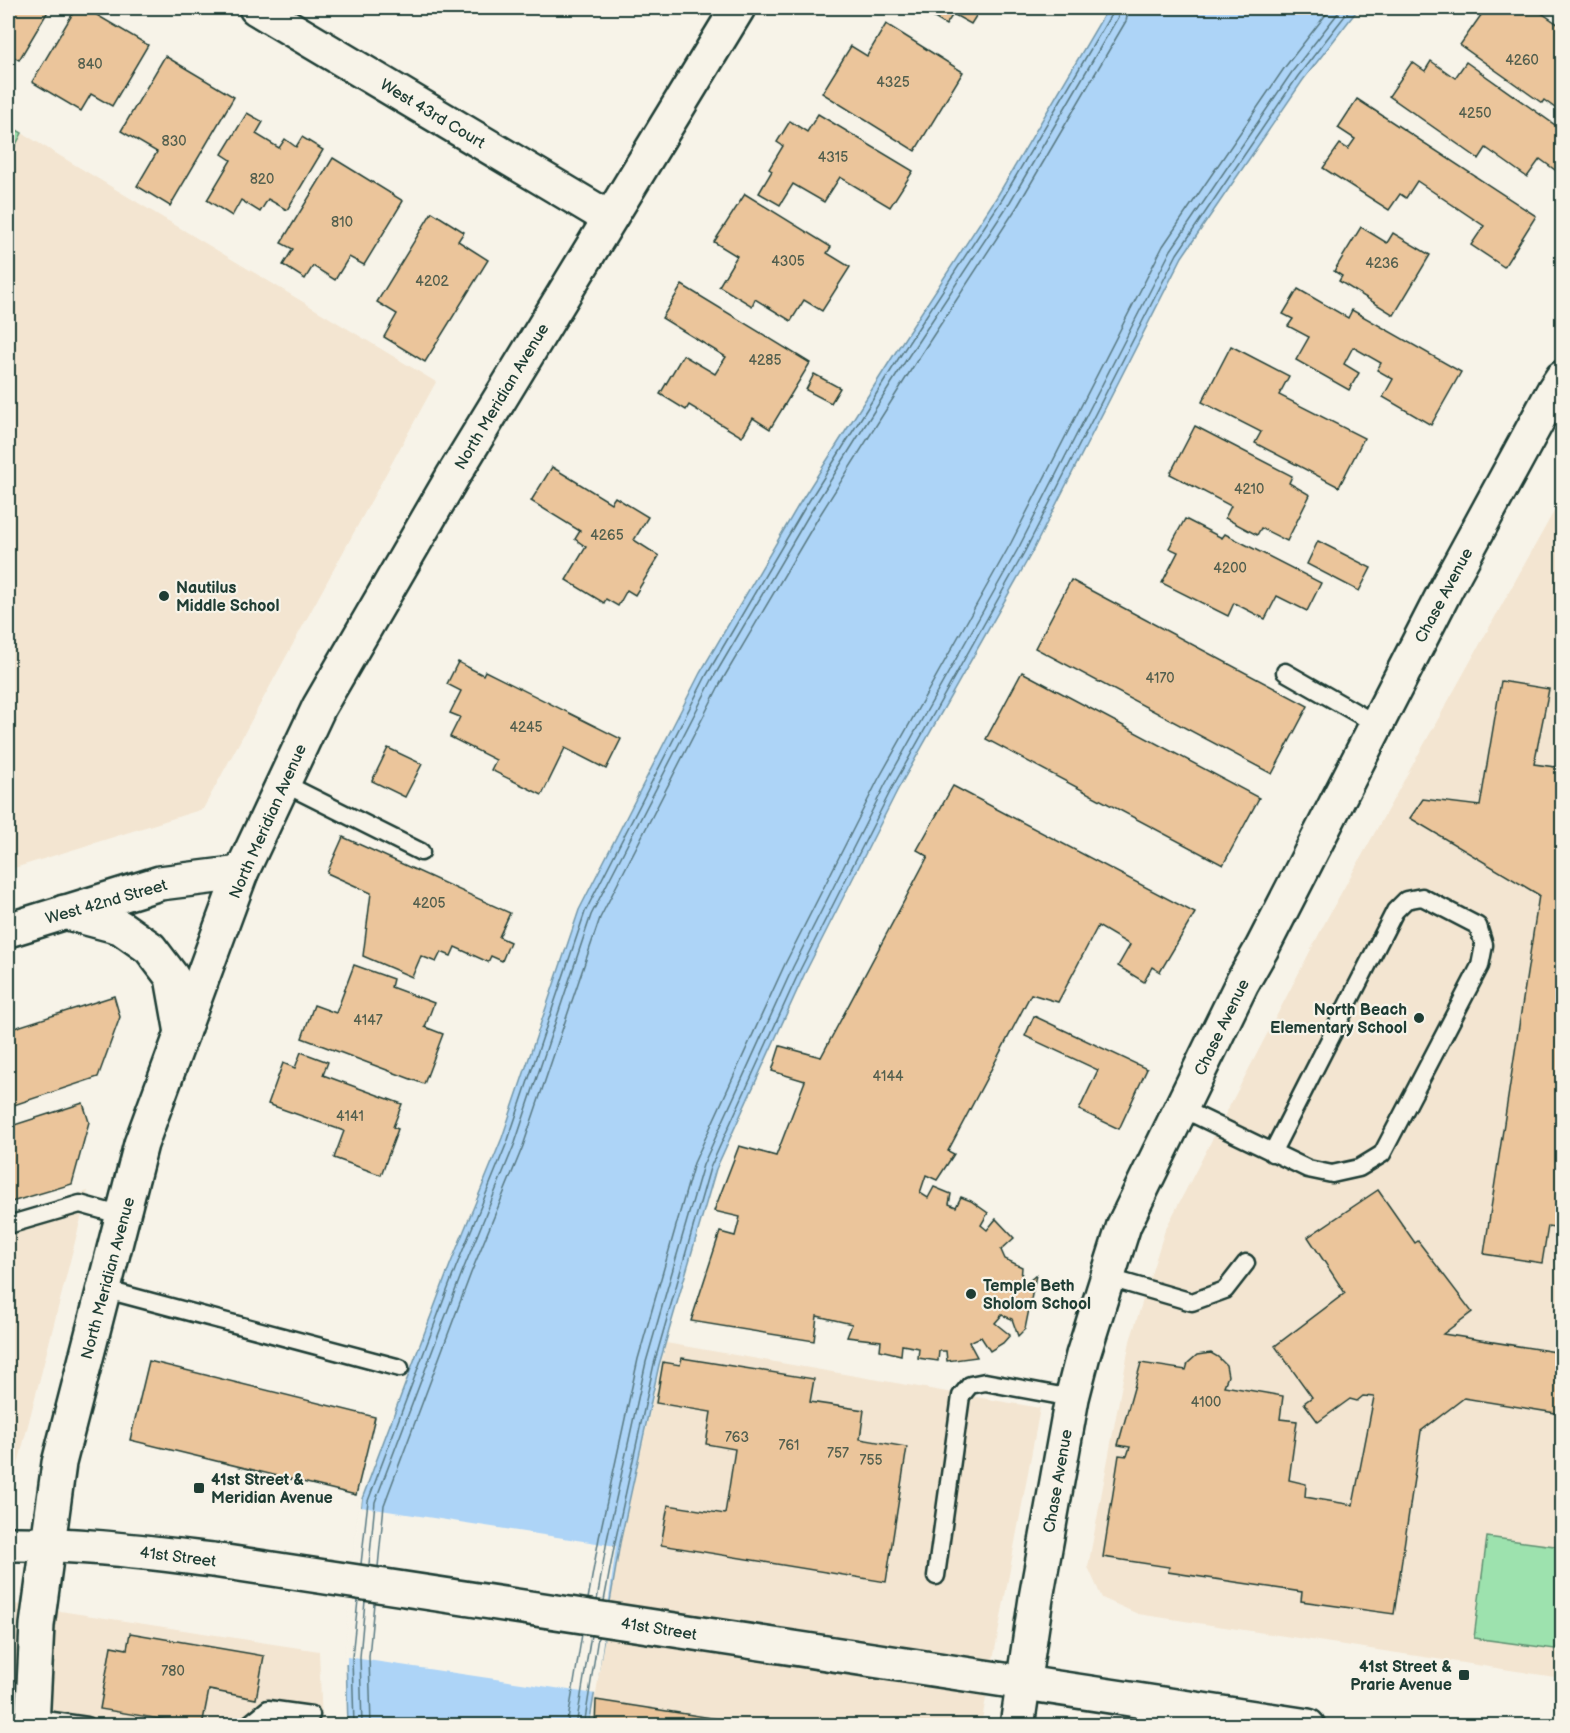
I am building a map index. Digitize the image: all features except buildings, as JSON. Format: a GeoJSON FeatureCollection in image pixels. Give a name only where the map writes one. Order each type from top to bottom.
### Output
{"type":"FeatureCollection","features":[{"type":"Feature","properties":{"kind":"street","name":"West 43rd Court"},"geometry":{"type":"LineString","coordinates":[[256,8],[609,218]]}},
{"type":"Feature","properties":{"kind":"street","name":"North Meridian Avenue"},"geometry":{"type":"LineString","coordinates":[[32,1722],[36,1625],[59,1463],[141,1144],[241,873],[320,707],[453,476],[738,8]]}},
{"type":"Feature","properties":{"kind":"street","name":"Chase Avenue"},"geometry":{"type":"LineString","coordinates":[[1017,1725],[1036,1598],[1072,1398],[1106,1277],[1124,1225],[1242,983],[1447,587],[1554,390],[1563,378]]}},
{"type":"Feature","properties":{"kind":"street","name":"West 42nd Street"},"geometry":{"type":"LineString","coordinates":[[8,930],[160,883],[241,873]]}},
{"type":"Feature","properties":{"kind":"street"},"geometry":{"type":"LineString","coordinates":[[64,912],[120,927],[150,948],[172,976],[182,1033]]}},
{"type":"Feature","properties":{"kind":"street","name":"41st Street"},"geometry":{"type":"LineString","coordinates":[[8,1544],[110,1548],[213,1560],[1308,1725]]}},
{"type":"Feature","properties":{"kind":"lane"},"geometry":{"type":"LineString","coordinates":[[1285,672],[1376,724]]}},
{"type":"Feature","properties":{"kind":"lane"},"geometry":{"type":"LineString","coordinates":[[283,783],[421,852]]}},
{"type":"Feature","properties":{"kind":"lane"},"geometry":{"type":"LineString","coordinates":[[1181,1108],[1272,1153],[1308,1169],[1332,1174],[1359,1168],[1382,1154],[1480,966],[1484,945],[1478,926],[1422,897],[1406,900],[1395,911],[1272,1153]]}},
{"type":"Feature","properties":{"kind":"lane"},"geometry":{"type":"LineString","coordinates":[[8,1225],[80,1204],[123,1216]]}},
{"type":"Feature","properties":{"kind":"lane"},"geometry":{"type":"LineString","coordinates":[[1106,1277],[1192,1302],[1225,1290],[1246,1263]]}},
{"type":"Feature","properties":{"kind":"lane"},"geometry":{"type":"LineString","coordinates":[[103,1289],[400,1368]]}},
{"type":"Feature","properties":{"kind":"lane"},"geometry":{"type":"LineString","coordinates":[[936,1576],[961,1396],[970,1385],[985,1382],[1072,1398]]}},
{"type":"Feature","properties":{"kind":"lane"},"geometry":{"type":"LineString","coordinates":[[247,1725],[268,1708],[311,1715]]}},
{"type":"Feature","properties":{"kind":"lane"},"geometry":{"type":"LineString","coordinates":[[32,1722],[87,1725]]}},
{"type":"Feature","properties":{"kind":"shaded area","name":"Nautilus Middle School"},"geometry":{"type":"Polygon","coordinates":[[[22,133],[436,382],[203,809],[8,870],[8,160],[22,133]]]}},
{"type":"Feature","properties":{"kind":"shaded area","name":"North Beach Elementary School"},"geometry":{"type":"Polygon","coordinates":[[[1562,497],[1562,1678],[1138,1614],[1102,1598],[1088,1567],[1130,1341],[1165,1230],[1330,913],[1562,497]]]}},
{"type":"Feature","properties":{"kind":"shaded area"},"geometry":{"type":"Polygon","coordinates":[[[88,1191],[16,1472],[8,1474],[8,1215],[88,1191]]]}},
{"type":"Feature","properties":{"kind":"shaded area"},"geometry":{"type":"Polygon","coordinates":[[[666,1343],[1040,1408],[981,1725],[593,1726],[595,1697],[620,1543],[666,1343]]]}},
{"type":"Feature","properties":{"kind":"shaded area"},"geometry":{"type":"Polygon","coordinates":[[[8,1603],[319,1651],[322,1725],[8,1725],[8,1603]]]}},
{"type":"Feature","properties":{"kind":"green space"},"geometry":{"type":"Polygon","coordinates":[[[8,125],[22,133],[8,160],[8,125]]]}},
{"type":"Feature","properties":{"kind":"green space"},"geometry":{"type":"Polygon","coordinates":[[[1487,1537],[1562,1547],[1562,1650],[1474,1638],[1487,1537]]]}},
{"type":"Feature","properties":{"kind":"water"},"geometry":{"type":"Polygon","coordinates":[[[1108,8],[1359,8],[1303,80],[1182,257],[1031,554],[897,791],[805,973],[716,1169],[659,1365],[620,1543],[589,1725],[348,1726],[346,1657],[362,1499],[450,1265],[502,1138],[579,910],[700,673],[798,506],[998,195],[1108,8]]]}},
{"type":"Feature","properties":{"kind":"pier"},"geometry":{"type":"Polygon","coordinates":[[[359,1499],[362,1499],[361,1507],[616,1546],[596,1694],[347,1657],[347,1664],[344,1664],[359,1499]]]}},
{"type":"Feature","properties":{"kind":"place","name":"Nautilus Middle School"},"geometry":{"type":"Point","coordinates":[164,596]}},
{"type":"Feature","properties":{"kind":"place","name":"North Beach Elementary School"},"geometry":{"type":"Point","coordinates":[1419,1018]}},
{"type":"Feature","properties":{"kind":"place","name":"Temple Beth Sholom School"},"geometry":{"type":"Point","coordinates":[971,1294]}},
{"type":"Feature","properties":{"kind":"place","name":"41st Street & Meridian Avenue"},"geometry":{"type":"Point","coordinates":[199,1488]}},
{"type":"Feature","properties":{"kind":"place","name":"41st Street & Prarie Avenue"},"geometry":{"type":"Point","coordinates":[1464,1675]}}]}
